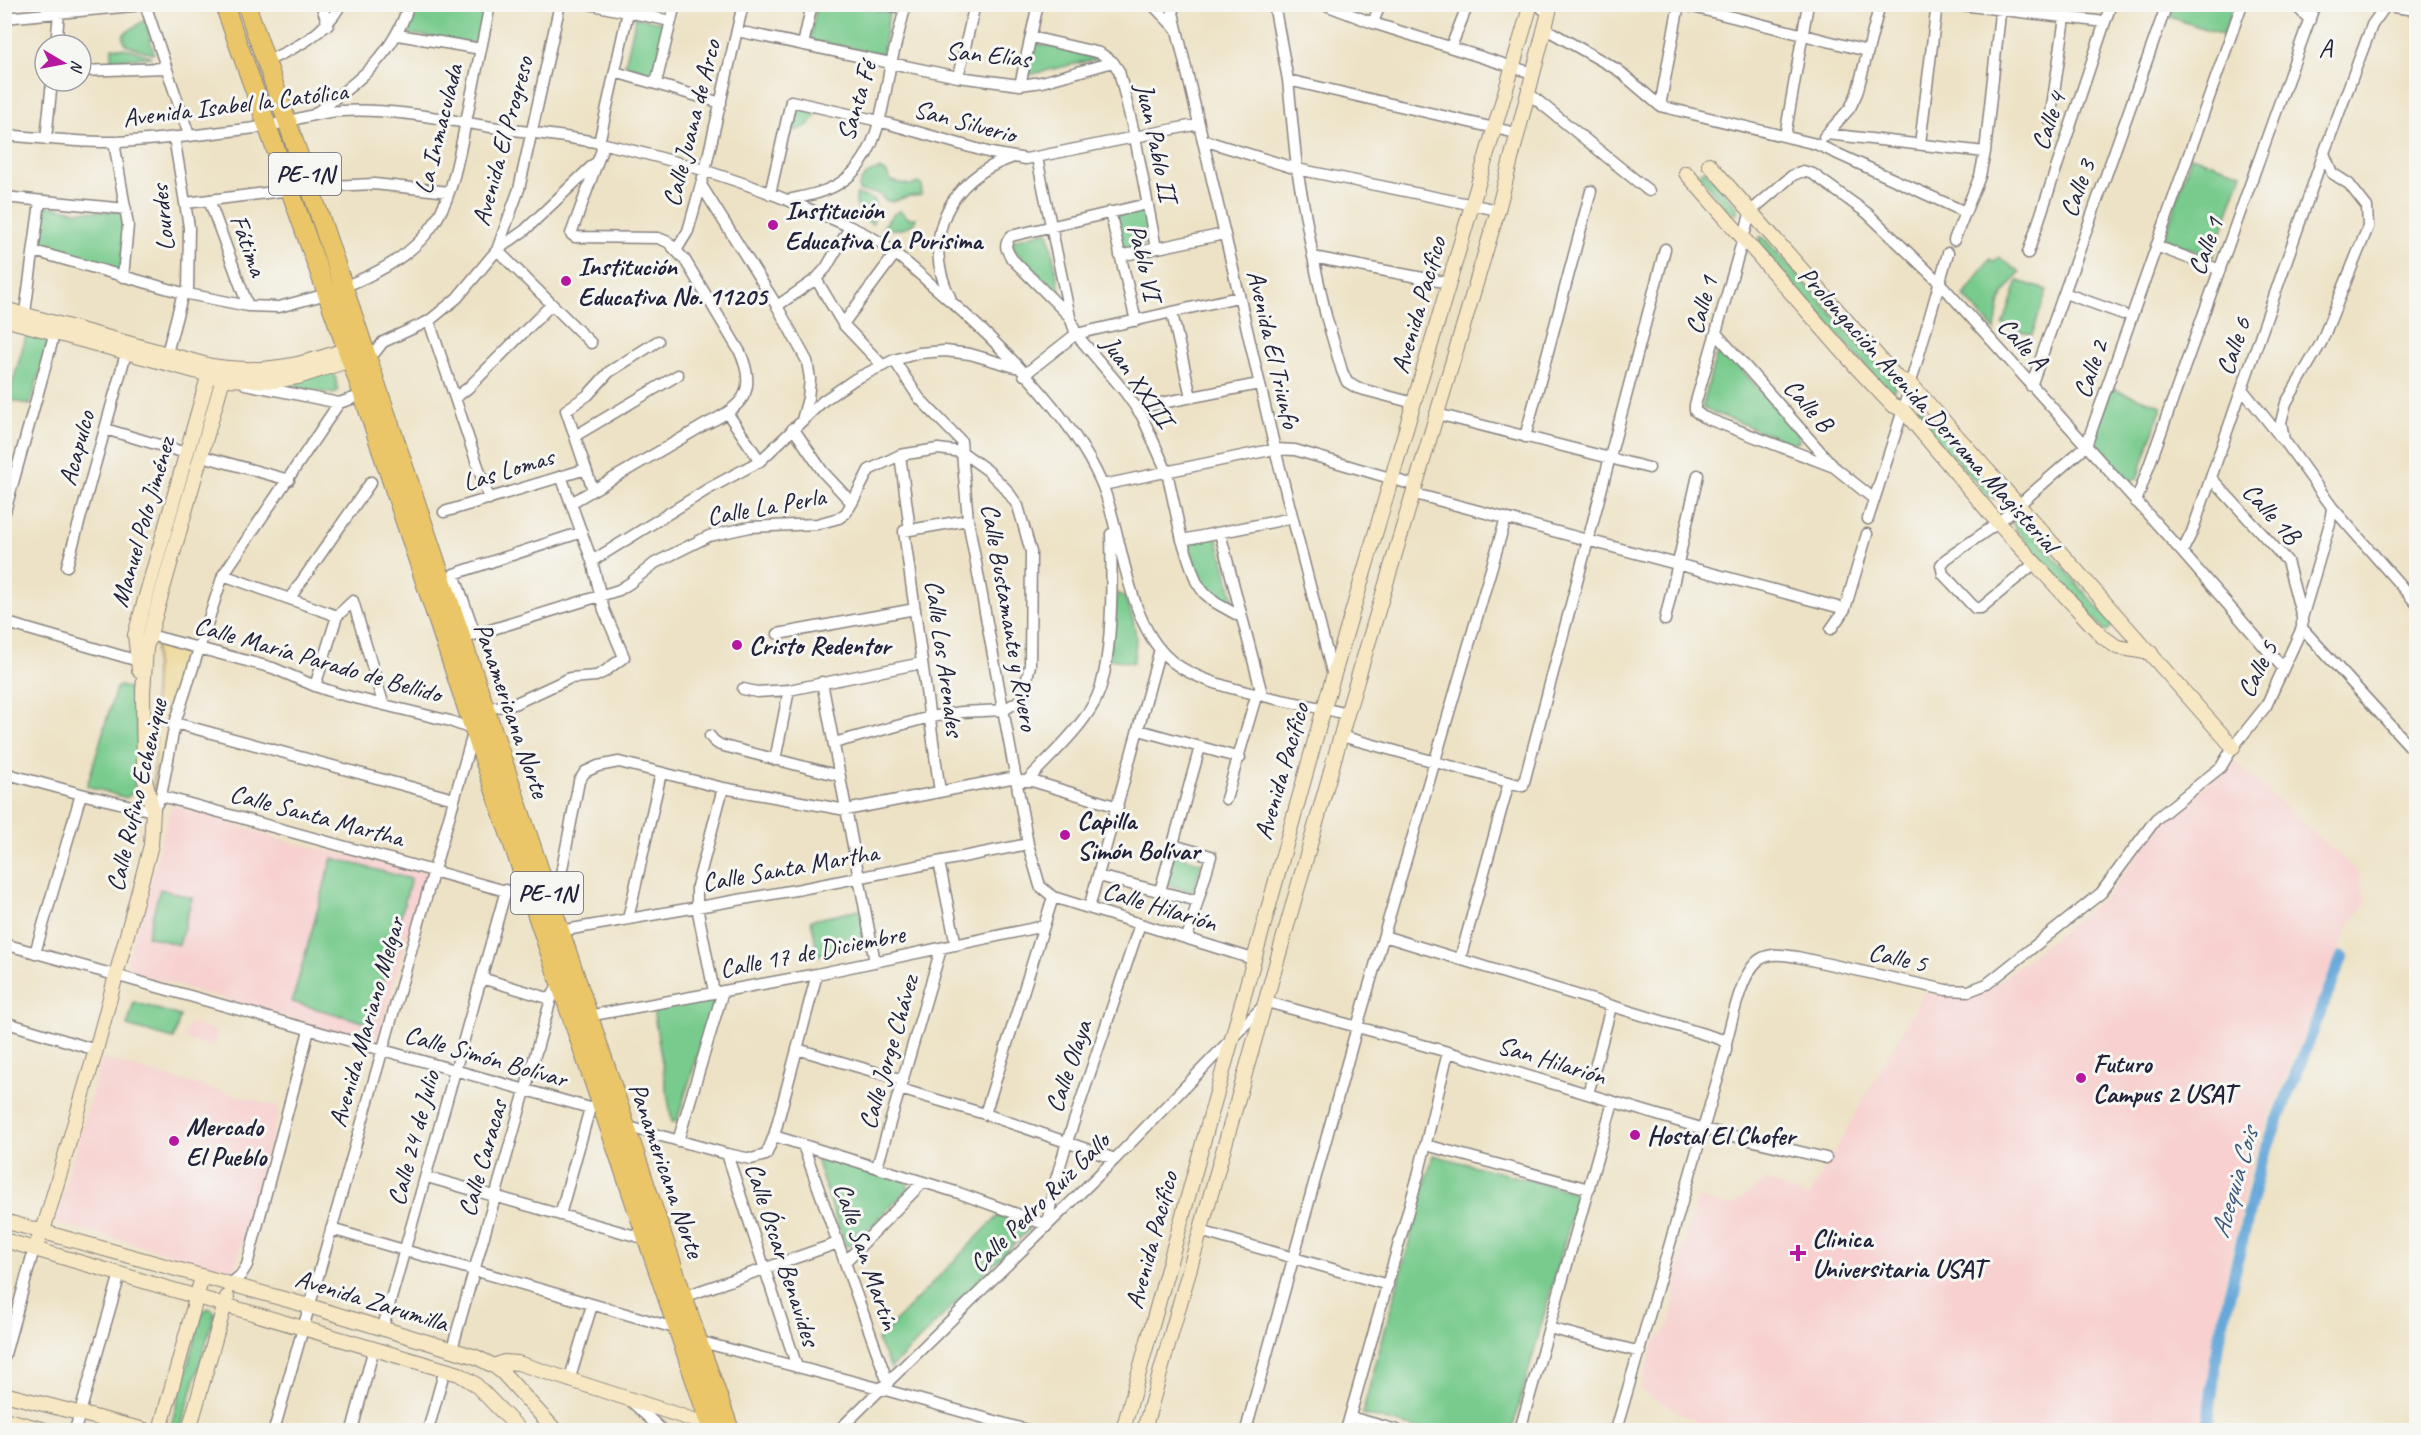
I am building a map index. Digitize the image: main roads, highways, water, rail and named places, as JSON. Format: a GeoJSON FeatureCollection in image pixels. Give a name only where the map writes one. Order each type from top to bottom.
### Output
{"type":"FeatureCollection","features":[{"type":"Feature","properties":{"kind":"highway","name":"Panamericana Norte"},"geometry":{"type":"LineString","coordinates":[[246,4],[310,187],[335,290],[356,352],[468,637],[485,709],[730,1431]]}},
{"type":"Feature","properties":{"kind":"highway","name":"Panamericana Norte"},"geometry":{"type":"LineString","coordinates":[[229,9],[290,190],[335,290]]}},
{"type":"Feature","properties":{"kind":"highway","name":"Panamericana Norte"},"geometry":{"type":"LineString","coordinates":[[356,352],[363,396],[474,730],[561,981],[596,1106],[715,1429]]}},
{"type":"Feature","properties":{"kind":"waterway","name":"Acequia Cois"},"geometry":{"type":"LineString","coordinates":[[2207,1430],[2218,1343],[2260,1165],[2342,957]]}},
{"type":"Feature","properties":{"kind":"place","name":"Institución Educativa La Purisima"},"geometry":{"type":"Point","coordinates":[773,225]}},
{"type":"Feature","properties":{"kind":"place","name":"Institución Educativa No. 11205"},"geometry":{"type":"Point","coordinates":[566,281]}},
{"type":"Feature","properties":{"kind":"place","name":"Cristo Redentor"},"geometry":{"type":"Point","coordinates":[737,645]}},
{"type":"Feature","properties":{"kind":"place","name":"Capilla Simón Bolívar"},"geometry":{"type":"Point","coordinates":[1065,835]}},
{"type":"Feature","properties":{"kind":"place","name":"Futuro Campus 2 USAT"},"geometry":{"type":"Point","coordinates":[2081,1078]}},
{"type":"Feature","properties":{"kind":"place","name":"Hostal El Chofer"},"geometry":{"type":"Point","coordinates":[1635,1135]}},
{"type":"Feature","properties":{"kind":"place","name":"Mercado El Pueblo"},"geometry":{"type":"Point","coordinates":[174,1141]}},
{"type":"Feature","properties":{"kind":"place","name":"Clinica Universitaria USAT"},"geometry":{"type":"Point","coordinates":[1798,1253]}},
{"type":"Feature","properties":{"kind":"district","name":"A"},"geometry":{"type":"Point","coordinates":[2326,48]}}]}
